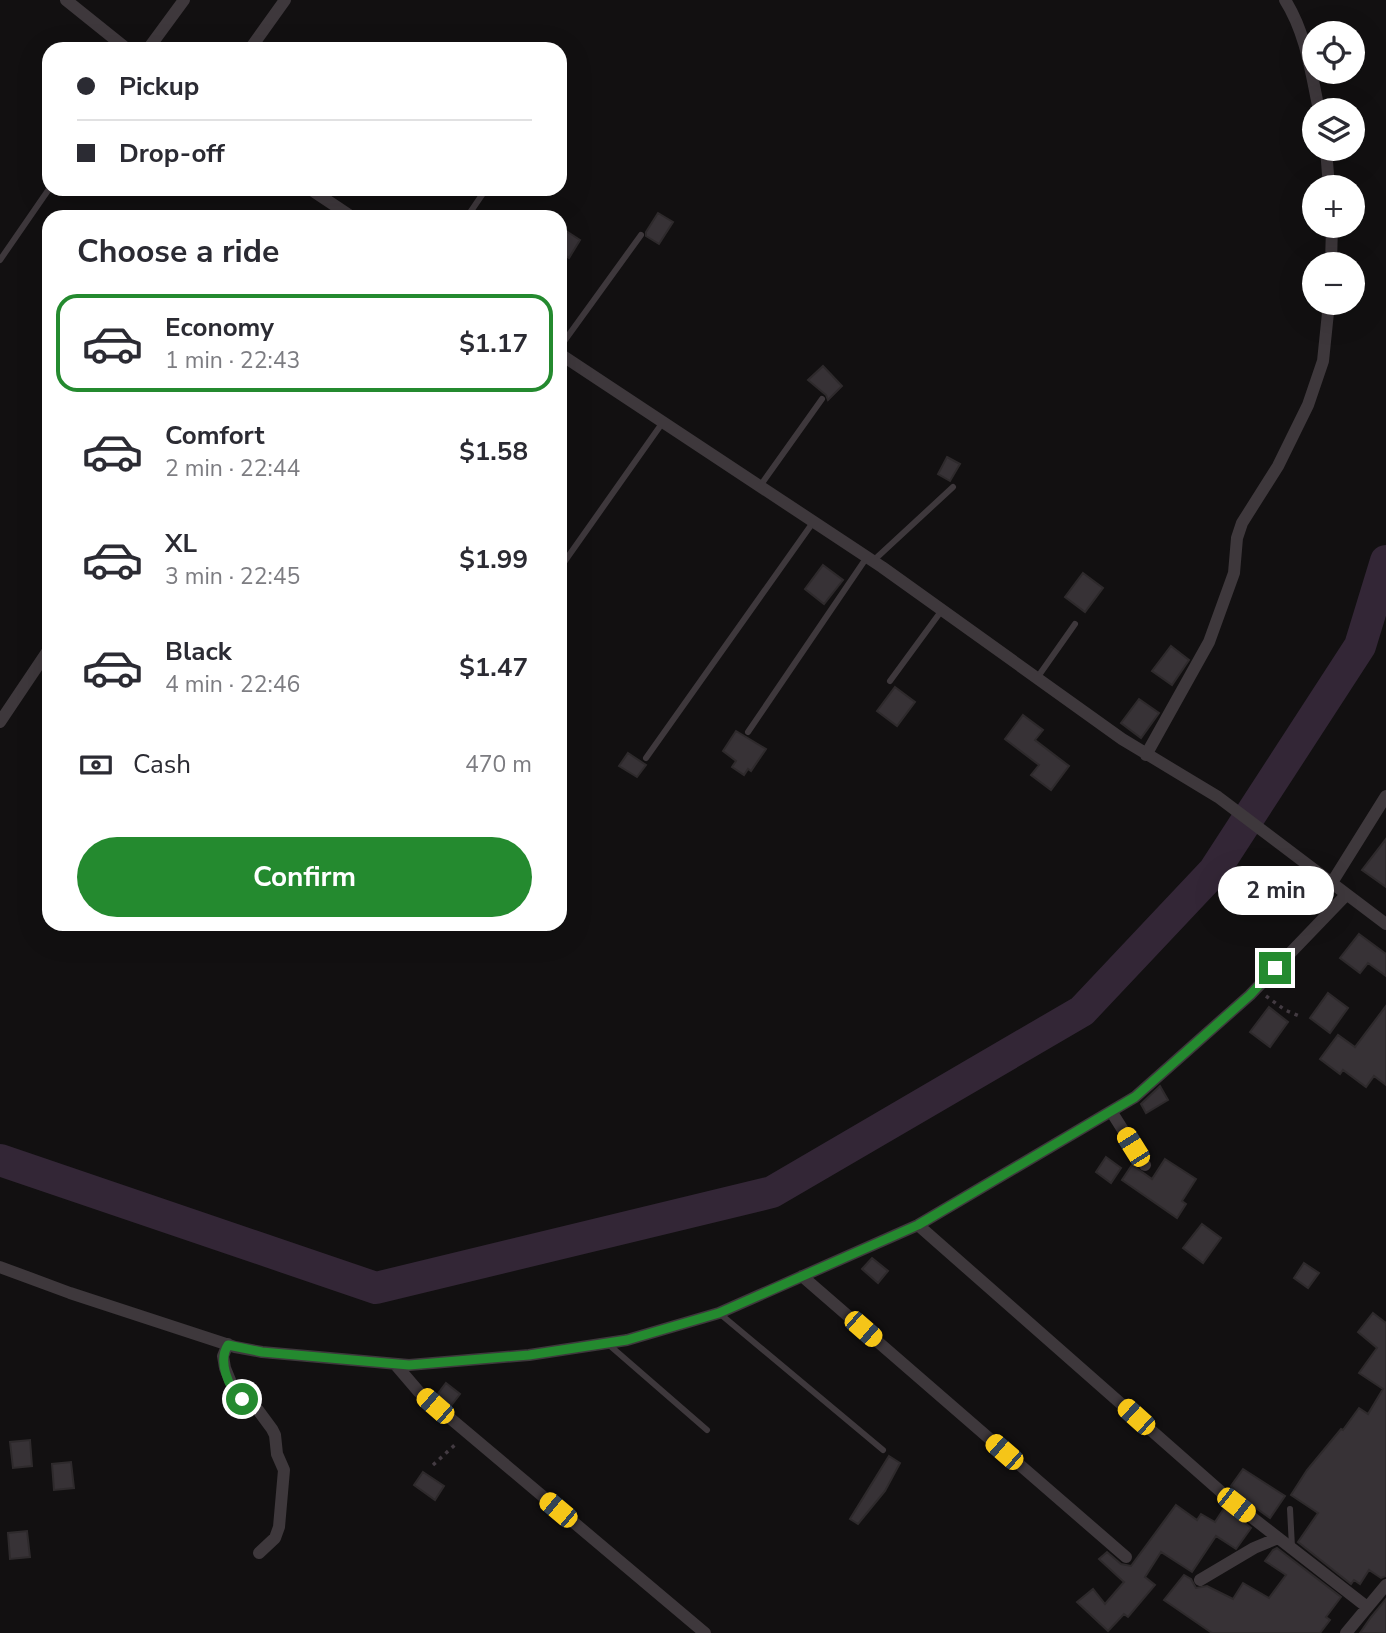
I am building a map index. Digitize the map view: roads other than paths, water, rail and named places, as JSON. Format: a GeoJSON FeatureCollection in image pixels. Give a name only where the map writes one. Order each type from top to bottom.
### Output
{"type":"FeatureCollection","features":[{"type":"Feature","properties":{"kind":"street"},"geometry":{"type":"LineString","coordinates":[[66,0],[118,42]]}},
{"type":"Feature","properties":{"kind":"street"},"geometry":{"type":"LineString","coordinates":[[153,42],[184,0]]}},
{"type":"Feature","properties":{"kind":"street"},"geometry":{"type":"LineString","coordinates":[[255,42],[285,0]]}},
{"type":"Feature","properties":{"kind":"street"},"geometry":{"type":"LineString","coordinates":[[1285,0],[1306,47],[1317,98]]}},
{"type":"Feature","properties":{"kind":"street"},"geometry":{"type":"LineString","coordinates":[[320,196],[342,210]]}},
{"type":"Feature","properties":{"kind":"street"},"geometry":{"type":"LineString","coordinates":[[1146,755],[1209,642],[1234,573],[1237,538],[1242,523],[1278,466],[1308,405],[1323,361],[1328,315]]}},
{"type":"Feature","properties":{"kind":"street"},"geometry":{"type":"LineString","coordinates":[[567,359],[870,559],[1146,755],[1218,797],[1386,923]]}},
{"type":"Feature","properties":{"kind":"street"},"geometry":{"type":"LineString","coordinates":[[0,722],[42,659]]}},
{"type":"Feature","properties":{"kind":"street"},"geometry":{"type":"LineString","coordinates":[[1331,884],[1386,796]]}},
{"type":"Feature","properties":{"kind":"street"},"geometry":{"type":"LineString","coordinates":[[0,1267],[228,1345],[262,1352],[409,1365],[529,1355],[627,1340],[719,1313],[918,1225],[1135,1097],[1258,986],[1346,895]]}},
{"type":"Feature","properties":{"kind":"street"},"geometry":{"type":"LineString","coordinates":[[1111,1111],[1145,1165]]}},
{"type":"Feature","properties":{"kind":"street"},"geometry":{"type":"LineString","coordinates":[[918,1225],[1236,1505],[1367,1607]]}},
{"type":"Feature","properties":{"kind":"street"},"geometry":{"type":"LineString","coordinates":[[802,1276],[1126,1557]]}},
{"type":"Feature","properties":{"kind":"street"},"geometry":{"type":"LineString","coordinates":[[228,1345],[223,1356],[232,1387],[236,1395],[258,1410],[272,1429],[277,1454],[284,1470],[279,1527],[275,1538],[259,1553]]}},
{"type":"Feature","properties":{"kind":"street"},"geometry":{"type":"LineString","coordinates":[[395,1364],[419,1392],[705,1633]]}},
{"type":"Feature","properties":{"kind":"street"},"geometry":{"type":"LineString","coordinates":[[1200,1580],[1254,1548],[1278,1538]]}},
{"type":"Feature","properties":{"kind":"street"},"geometry":{"type":"LineString","coordinates":[[1346,1633],[1386,1585]]}},
{"type":"Feature","properties":{"kind":"lane"},"geometry":{"type":"LineString","coordinates":[[0,260],[44,196]]}},
{"type":"Feature","properties":{"kind":"lane"},"geometry":{"type":"LineString","coordinates":[[567,337],[640,235]]}},
{"type":"Feature","properties":{"kind":"lane"},"geometry":{"type":"LineString","coordinates":[[760,486],[822,399]]}},
{"type":"Feature","properties":{"kind":"lane"},"geometry":{"type":"LineString","coordinates":[[567,558],[663,422]]}},
{"type":"Feature","properties":{"kind":"lane"},"geometry":{"type":"LineString","coordinates":[[748,732],[870,559],[953,487]]}},
{"type":"Feature","properties":{"kind":"lane"},"geometry":{"type":"LineString","coordinates":[[646,758],[814,522]]}},
{"type":"Feature","properties":{"kind":"lane"},"geometry":{"type":"LineString","coordinates":[[890,681],[942,610]]}},
{"type":"Feature","properties":{"kind":"lane"},"geometry":{"type":"LineString","coordinates":[[1037,678],[1075,624]]}},
{"type":"Feature","properties":{"kind":"lane"},"geometry":{"type":"LineString","coordinates":[[719,1313],[883,1450]]}},
{"type":"Feature","properties":{"kind":"lane"},"geometry":{"type":"LineString","coordinates":[[607,1343],[707,1430]]}},
{"type":"Feature","properties":{"kind":"lane"},"geometry":{"type":"LineString","coordinates":[[1290,1509],[1292,1549]]}},
{"type":"Feature","properties":{"kind":"waterway"},"geometry":{"type":"LineString","coordinates":[[0,1160],[376,1288],[772,1192],[1082,1011],[1214,871],[1360,646],[1386,561]]}}]}
